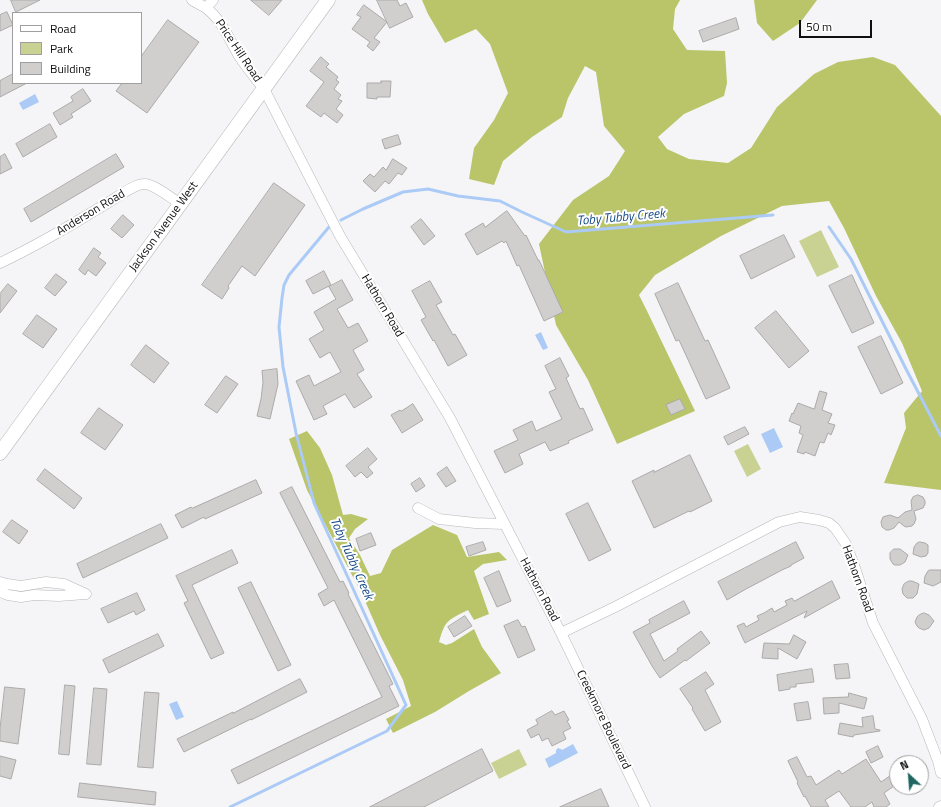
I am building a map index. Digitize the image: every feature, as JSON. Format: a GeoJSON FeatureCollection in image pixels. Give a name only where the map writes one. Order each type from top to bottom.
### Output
{"type":"FeatureCollection","features":[{"type":"Feature","properties":{"kind":"main road","name":"Jackson Avenue West"},"geometry":{"type":"LineString","coordinates":[[0,453],[328,0]]}},
{"type":"Feature","properties":{"kind":"street","name":"Price Hill Road"},"geometry":{"type":"LineString","coordinates":[[192,0],[206,8],[220,23],[242,60],[264,89]]}},
{"type":"Feature","properties":{"kind":"street"},"geometry":{"type":"LineString","coordinates":[[206,8],[213,0]]}},
{"type":"Feature","properties":{"kind":"street","name":"Hathorn Road"},"geometry":{"type":"LineString","coordinates":[[264,89],[340,236],[450,418],[562,633],[779,522],[800,517],[819,520],[835,528],[846,544],[873,623],[922,720],[941,772]]}},
{"type":"Feature","properties":{"kind":"street","name":"Anderson Road"},"geometry":{"type":"LineString","coordinates":[[0,263],[60,232],[134,186],[140,184],[146,183],[152,185],[181,204]]}},
{"type":"Feature","properties":{"kind":"street"},"geometry":{"type":"LineString","coordinates":[[418,508],[439,519],[475,523],[504,524]]}},
{"type":"Feature","properties":{"kind":"street"},"geometry":{"type":"LineString","coordinates":[[0,582],[21,586],[46,582],[64,584],[86,594],[59,596],[34,595],[21,597],[0,592]]}},
{"type":"Feature","properties":{"kind":"street","name":"Creekmore Boulevard"},"geometry":{"type":"LineString","coordinates":[[562,633],[645,807]]}},
{"type":"Feature","properties":{"kind":"green space"},"geometry":{"type":"Polygon","coordinates":[[[422,0],[680,0],[675,9],[673,29],[687,50],[725,51],[727,83],[724,96],[684,114],[658,137],[667,149],[689,159],[728,163],[751,148],[777,107],[814,74],[838,62],[873,57],[895,65],[941,116],[941,490],[884,483],[906,428],[904,413],[922,391],[902,343],[876,296],[844,228],[829,201],[782,206],[721,236],[655,275],[639,295],[695,411],[617,444],[588,380],[556,325],[539,244],[573,200],[609,176],[625,151],[604,126],[596,72],[585,66],[568,98],[562,117],[532,137],[503,161],[494,185],[469,179],[474,148],[494,120],[508,93],[490,44],[476,29],[445,43],[428,14],[422,0]]]}},
{"type":"Feature","properties":{"kind":"green space"},"geometry":{"type":"Polygon","coordinates":[[[754,0],[817,0],[800,23],[773,41],[757,23],[754,0]]]}},
{"type":"Feature","properties":{"kind":"green space"},"geometry":{"type":"Polygon","coordinates":[[[821,230],[839,267],[817,277],[799,241],[821,230]]]}},
{"type":"Feature","properties":{"kind":"green space"},"geometry":{"type":"Polygon","coordinates":[[[307,431],[320,448],[332,475],[343,515],[351,514],[368,519],[355,529],[349,538],[360,555],[370,576],[381,573],[392,550],[433,525],[457,535],[467,557],[499,552],[507,560],[483,564],[474,571],[489,614],[474,620],[468,610],[456,616],[448,622],[443,629],[439,642],[446,645],[452,643],[474,629],[482,647],[501,673],[435,712],[393,733],[386,719],[411,706],[403,680],[380,635],[362,594],[307,490],[289,439],[307,431]]]}},
{"type":"Feature","properties":{"kind":"green space"},"geometry":{"type":"Polygon","coordinates":[[[748,444],[761,469],[747,477],[734,451],[748,444]]]}},
{"type":"Feature","properties":{"kind":"green space"},"geometry":{"type":"Polygon","coordinates":[[[519,749],[527,765],[499,779],[491,763],[519,749]]]}},
{"type":"Feature","properties":{"kind":"water"},"geometry":{"type":"Polygon","coordinates":[[[35,94],[39,102],[23,110],[19,103],[35,94]]]}},
{"type":"Feature","properties":{"kind":"water"},"geometry":{"type":"Polygon","coordinates":[[[541,332],[548,348],[543,350],[535,335],[541,332]]]}},
{"type":"Feature","properties":{"kind":"water"},"geometry":{"type":"Polygon","coordinates":[[[774,428],[783,447],[770,453],[761,434],[774,428]]]}},
{"type":"Feature","properties":{"kind":"water"},"geometry":{"type":"Polygon","coordinates":[[[177,701],[184,717],[176,720],[169,704],[177,701]]]}},
{"type":"Feature","properties":{"kind":"water"},"geometry":{"type":"Polygon","coordinates":[[[573,744],[578,753],[549,768],[545,759],[556,753],[558,748],[562,750],[573,744]]]}},
{"type":"Feature","properties":{"kind":"building"},"geometry":{"type":"Polygon","coordinates":[[[11,0],[40,0],[16,12],[11,0]]]}},
{"type":"Feature","properties":{"kind":"building"},"geometry":{"type":"Polygon","coordinates":[[[251,0],[282,0],[269,15],[251,0]]]}},
{"type":"Feature","properties":{"kind":"building"},"geometry":{"type":"Polygon","coordinates":[[[377,0],[397,0],[400,6],[406,3],[413,17],[390,28],[377,0]]]}},
{"type":"Feature","properties":{"kind":"building"},"geometry":{"type":"Polygon","coordinates":[[[364,5],[387,22],[374,38],[380,42],[373,51],[367,46],[370,42],[352,29],[361,17],[357,15],[364,5]]]}},
{"type":"Feature","properties":{"kind":"building"},"geometry":{"type":"Polygon","coordinates":[[[7,12],[12,25],[0,31],[0,15],[7,12]]]}},
{"type":"Feature","properties":{"kind":"building"},"geometry":{"type":"Polygon","coordinates":[[[736,18],[739,29],[703,42],[699,31],[736,18]]]}},
{"type":"Feature","properties":{"kind":"building"},"geometry":{"type":"Polygon","coordinates":[[[168,20],[199,42],[147,113],[116,91],[121,84],[142,84],[142,56],[168,20]]]}},
{"type":"Feature","properties":{"kind":"building"},"geometry":{"type":"Polygon","coordinates":[[[321,57],[329,64],[326,67],[338,77],[336,80],[339,82],[334,89],[341,95],[338,99],[342,101],[336,109],[343,115],[337,123],[324,113],[321,117],[306,106],[324,82],[310,71],[321,57]]]}},
{"type":"Feature","properties":{"kind":"building"},"geometry":{"type":"Polygon","coordinates":[[[12,75],[12,84],[25,84],[0,97],[0,81],[12,75]]]}},
{"type":"Feature","properties":{"kind":"building"},"geometry":{"type":"Polygon","coordinates":[[[381,81],[391,81],[390,97],[377,97],[377,99],[367,98],[367,83],[381,83],[381,81]]]}},
{"type":"Feature","properties":{"kind":"building"},"geometry":{"type":"Polygon","coordinates":[[[83,89],[91,101],[71,114],[73,117],[60,125],[53,113],[73,101],[71,97],[83,89]]]}},
{"type":"Feature","properties":{"kind":"building"},"geometry":{"type":"Polygon","coordinates":[[[50,124],[57,137],[23,157],[16,144],[50,124]]]}},
{"type":"Feature","properties":{"kind":"building"},"geometry":{"type":"Polygon","coordinates":[[[398,135],[401,144],[385,149],[382,140],[398,135]]]}},
{"type":"Feature","properties":{"kind":"building"},"geometry":{"type":"Polygon","coordinates":[[[5,154],[12,168],[0,174],[0,157],[5,154]]]}},
{"type":"Feature","properties":{"kind":"building"},"geometry":{"type":"Polygon","coordinates":[[[116,154],[124,167],[31,222],[24,209],[116,154]]]}},
{"type":"Feature","properties":{"kind":"building"},"geometry":{"type":"Polygon","coordinates":[[[393,159],[407,168],[402,175],[398,173],[389,184],[385,181],[375,192],[363,181],[370,174],[374,177],[383,167],[386,170],[393,159]]]}},
{"type":"Feature","properties":{"kind":"building"},"geometry":{"type":"Polygon","coordinates":[[[274,183],[305,205],[255,276],[242,266],[228,286],[229,288],[222,299],[202,285],[274,183]]]}},
{"type":"Feature","properties":{"kind":"building"},"geometry":{"type":"Polygon","coordinates":[[[507,211],[525,236],[526,235],[563,312],[544,321],[519,265],[517,266],[506,241],[504,243],[502,241],[477,255],[465,234],[483,223],[485,227],[507,211]]]}},
{"type":"Feature","properties":{"kind":"building"},"geometry":{"type":"Polygon","coordinates":[[[123,215],[134,225],[122,238],[111,229],[123,215]]]}},
{"type":"Feature","properties":{"kind":"building"},"geometry":{"type":"Polygon","coordinates":[[[421,219],[435,236],[424,245],[411,227],[421,219]]]}},
{"type":"Feature","properties":{"kind":"building"},"geometry":{"type":"Polygon","coordinates":[[[784,235],[795,257],[751,279],[740,256],[784,235]]]}},
{"type":"Feature","properties":{"kind":"building"},"geometry":{"type":"Polygon","coordinates":[[[94,248],[101,253],[98,257],[106,263],[96,276],[88,270],[85,275],[79,270],[94,248]]]}},
{"type":"Feature","properties":{"kind":"building"},"geometry":{"type":"Polygon","coordinates":[[[324,271],[331,285],[313,294],[306,281],[324,271]]]}},
{"type":"Feature","properties":{"kind":"building"},"geometry":{"type":"Polygon","coordinates":[[[56,274],[67,282],[55,296],[45,288],[56,274]]]}},
{"type":"Feature","properties":{"kind":"building"},"geometry":{"type":"Polygon","coordinates":[[[852,275],[874,323],[852,333],[829,286],[852,275]]]}},
{"type":"Feature","properties":{"kind":"building"},"geometry":{"type":"Polygon","coordinates":[[[342,280],[353,300],[337,309],[348,328],[358,323],[368,341],[353,350],[364,370],[357,374],[372,397],[354,408],[345,394],[323,406],[327,414],[314,420],[296,381],[309,375],[314,386],[341,372],[330,352],[320,358],[309,339],[324,330],[314,312],[336,299],[329,287],[342,280]]]}},
{"type":"Feature","properties":{"kind":"building"},"geometry":{"type":"Polygon","coordinates":[[[430,281],[442,302],[436,305],[453,335],[455,334],[467,355],[448,366],[421,320],[426,317],[412,291],[430,281]]]}},
{"type":"Feature","properties":{"kind":"building"},"geometry":{"type":"Polygon","coordinates":[[[678,283],[705,341],[708,340],[730,388],[706,399],[679,340],[676,341],[655,294],[678,283]]]}},
{"type":"Feature","properties":{"kind":"building"},"geometry":{"type":"Polygon","coordinates":[[[8,284],[17,291],[0,313],[0,294],[8,284]]]}},
{"type":"Feature","properties":{"kind":"building"},"geometry":{"type":"Polygon","coordinates":[[[776,311],[809,351],[789,368],[755,328],[776,311]]]}},
{"type":"Feature","properties":{"kind":"building"},"geometry":{"type":"Polygon","coordinates":[[[37,315],[57,329],[43,348],[23,334],[37,315]]]}},
{"type":"Feature","properties":{"kind":"building"},"geometry":{"type":"Polygon","coordinates":[[[881,336],[903,383],[881,394],[858,347],[881,336]]]}},
{"type":"Feature","properties":{"kind":"building"},"geometry":{"type":"Polygon","coordinates":[[[146,345],[169,363],[154,383],[131,365],[146,345]]]}},
{"type":"Feature","properties":{"kind":"building"},"geometry":{"type":"Polygon","coordinates":[[[560,358],[569,376],[566,378],[580,409],[583,408],[593,430],[550,451],[545,442],[519,454],[523,464],[505,473],[494,451],[518,440],[513,430],[532,421],[536,431],[562,419],[549,392],[556,389],[545,366],[560,358]]]}},
{"type":"Feature","properties":{"kind":"building"},"geometry":{"type":"Polygon","coordinates":[[[277,369],[278,384],[270,419],[257,416],[263,382],[262,371],[277,369]]]}},
{"type":"Feature","properties":{"kind":"building"},"geometry":{"type":"Polygon","coordinates":[[[226,376],[238,384],[217,413],[205,405],[226,376]]]}},
{"type":"Feature","properties":{"kind":"building"},"geometry":{"type":"Polygon","coordinates":[[[820,391],[827,393],[822,410],[832,414],[828,423],[835,425],[831,435],[828,433],[824,443],[820,442],[815,456],[805,452],[804,454],[797,452],[803,435],[799,433],[801,426],[789,421],[792,413],[793,414],[798,403],[814,409],[820,391]]]}},
{"type":"Feature","properties":{"kind":"building"},"geometry":{"type":"Polygon","coordinates":[[[680,399],[685,409],[671,415],[666,405],[680,399]]]}},
{"type":"Feature","properties":{"kind":"building"},"geometry":{"type":"Polygon","coordinates":[[[413,404],[423,420],[402,433],[391,415],[413,404]]]}},
{"type":"Feature","properties":{"kind":"building"},"geometry":{"type":"Polygon","coordinates":[[[99,408],[123,425],[105,450],[81,433],[99,408]]]}},
{"type":"Feature","properties":{"kind":"building"},"geometry":{"type":"Polygon","coordinates":[[[745,427],[749,434],[728,445],[724,437],[745,427]]]}},
{"type":"Feature","properties":{"kind":"building"},"geometry":{"type":"Polygon","coordinates":[[[368,448],[377,459],[368,467],[373,473],[367,478],[361,472],[355,477],[346,466],[368,448]]]}},
{"type":"Feature","properties":{"kind":"building"},"geometry":{"type":"Polygon","coordinates":[[[690,455],[712,501],[654,528],[632,481],[690,455]]]}},
{"type":"Feature","properties":{"kind":"building"},"geometry":{"type":"Polygon","coordinates":[[[447,467],[456,481],[446,487],[437,474],[447,467]]]}},
{"type":"Feature","properties":{"kind":"building"},"geometry":{"type":"Polygon","coordinates":[[[45,469],[82,498],[74,509],[37,480],[45,469]]]}},
{"type":"Feature","properties":{"kind":"building"},"geometry":{"type":"Polygon","coordinates":[[[420,478],[425,486],[416,492],[411,484],[420,478]]]}},
{"type":"Feature","properties":{"kind":"building"},"geometry":{"type":"Polygon","coordinates":[[[256,480],[262,493],[205,519],[204,517],[182,528],[175,515],[191,507],[192,508],[256,480]]]}},
{"type":"Feature","properties":{"kind":"building"},"geometry":{"type":"Polygon","coordinates":[[[292,487],[340,582],[343,581],[349,593],[348,594],[393,684],[389,686],[399,706],[238,784],[231,770],[382,697],[334,600],[324,606],[318,594],[328,588],[280,493],[292,487]]]}},
{"type":"Feature","properties":{"kind":"building"},"geometry":{"type":"Polygon","coordinates":[[[918,495],[923,497],[925,504],[923,508],[914,511],[916,519],[912,526],[906,527],[899,522],[894,528],[889,530],[882,527],[881,522],[883,517],[890,515],[898,518],[905,512],[912,510],[911,501],[913,497],[918,495]]]}},
{"type":"Feature","properties":{"kind":"building"},"geometry":{"type":"Polygon","coordinates":[[[588,503],[611,550],[589,561],[566,514],[588,503]]]}},
{"type":"Feature","properties":{"kind":"building"},"geometry":{"type":"Polygon","coordinates":[[[12,520],[28,531],[19,544],[3,532],[12,520]]]}},
{"type":"Feature","properties":{"kind":"building"},"geometry":{"type":"Polygon","coordinates":[[[161,524],[168,538],[83,578],[77,564],[161,524]]]}},
{"type":"Feature","properties":{"kind":"building"},"geometry":{"type":"Polygon","coordinates":[[[371,533],[376,545],[360,551],[356,539],[371,533]]]}},
{"type":"Feature","properties":{"kind":"building"},"geometry":{"type":"Polygon","coordinates":[[[483,542],[486,550],[469,556],[466,547],[483,542]]]}},
{"type":"Feature","properties":{"kind":"building"},"geometry":{"type":"Polygon","coordinates":[[[796,542],[804,558],[727,600],[718,582],[796,542]]]}},
{"type":"Feature","properties":{"kind":"building"},"geometry":{"type":"Polygon","coordinates":[[[920,542],[928,545],[928,553],[926,556],[921,557],[913,554],[914,547],[920,542]]]}},
{"type":"Feature","properties":{"kind":"building"},"geometry":{"type":"Polygon","coordinates":[[[894,549],[900,549],[908,555],[905,562],[900,565],[893,564],[890,559],[890,553],[894,549]]]}},
{"type":"Feature","properties":{"kind":"building"},"geometry":{"type":"Polygon","coordinates":[[[232,550],[238,563],[192,585],[224,653],[211,659],[184,603],[188,601],[176,576],[232,550]]]}},
{"type":"Feature","properties":{"kind":"building"},"geometry":{"type":"Polygon","coordinates":[[[930,570],[941,570],[941,582],[933,586],[924,583],[925,576],[930,570]]]}},
{"type":"Feature","properties":{"kind":"building"},"geometry":{"type":"Polygon","coordinates":[[[499,571],[511,601],[497,607],[484,578],[499,571]]]}},
{"type":"Feature","properties":{"kind":"building"},"geometry":{"type":"Polygon","coordinates":[[[832,581],[840,598],[804,618],[807,611],[745,643],[737,626],[744,623],[746,627],[759,620],[757,616],[772,608],[774,612],[787,605],[785,601],[792,598],[794,601],[832,581]]]}},
{"type":"Feature","properties":{"kind":"building"},"geometry":{"type":"Polygon","coordinates":[[[909,581],[919,584],[917,594],[913,598],[907,598],[903,594],[902,589],[904,584],[909,581]]]}},
{"type":"Feature","properties":{"kind":"building"},"geometry":{"type":"Polygon","coordinates":[[[251,582],[291,665],[278,671],[238,588],[251,582]]]}},
{"type":"Feature","properties":{"kind":"building"},"geometry":{"type":"Polygon","coordinates":[[[137,593],[145,610],[136,615],[134,611],[108,623],[101,609],[137,593]]]}},
{"type":"Feature","properties":{"kind":"building"},"geometry":{"type":"Polygon","coordinates":[[[684,601],[690,613],[650,634],[664,661],[701,631],[710,643],[660,678],[633,632],[650,623],[649,620],[684,601]]]}},
{"type":"Feature","properties":{"kind":"building"},"geometry":{"type":"Polygon","coordinates":[[[924,613],[929,615],[934,621],[929,628],[924,630],[919,628],[915,622],[919,615],[924,613]]]}},
{"type":"Feature","properties":{"kind":"building"},"geometry":{"type":"Polygon","coordinates":[[[465,616],[472,626],[454,637],[448,627],[465,616]]]}},
{"type":"Feature","properties":{"kind":"building"},"geometry":{"type":"Polygon","coordinates":[[[518,620],[522,627],[525,626],[535,650],[518,658],[504,626],[518,620]]]}},
{"type":"Feature","properties":{"kind":"building"},"geometry":{"type":"Polygon","coordinates":[[[158,634],[164,646],[109,673],[103,660],[158,634]]]}},
{"type":"Feature","properties":{"kind":"building"},"geometry":{"type":"Polygon","coordinates":[[[794,635],[806,642],[797,659],[778,648],[778,659],[762,658],[764,643],[789,644],[794,635]]]}},
{"type":"Feature","properties":{"kind":"building"},"geometry":{"type":"Polygon","coordinates":[[[848,664],[850,678],[836,679],[834,665],[848,664]]]}},
{"type":"Feature","properties":{"kind":"building"},"geometry":{"type":"Polygon","coordinates":[[[812,669],[814,682],[796,684],[796,687],[790,687],[790,689],[779,691],[777,675],[812,669]]]}},
{"type":"Feature","properties":{"kind":"building"},"geometry":{"type":"Polygon","coordinates":[[[706,672],[714,684],[705,690],[721,722],[705,731],[692,709],[693,708],[680,689],[706,672]]]}},
{"type":"Feature","properties":{"kind":"building"},"geometry":{"type":"Polygon","coordinates":[[[300,679],[307,692],[184,752],[177,739],[300,679]]]}},
{"type":"Feature","properties":{"kind":"building"},"geometry":{"type":"Polygon","coordinates":[[[65,685],[75,686],[69,755],[59,754],[65,685]]]}},
{"type":"Feature","properties":{"kind":"building"},"geometry":{"type":"Polygon","coordinates":[[[5,687],[25,689],[18,744],[0,741],[5,687]]]}},
{"type":"Feature","properties":{"kind":"building"},"geometry":{"type":"Polygon","coordinates":[[[94,688],[107,689],[101,765],[87,764],[94,688]]]}},
{"type":"Feature","properties":{"kind":"building"},"geometry":{"type":"Polygon","coordinates":[[[145,692],[159,693],[153,768],[138,767],[145,692]]]}},
{"type":"Feature","properties":{"kind":"building"},"geometry":{"type":"Polygon","coordinates":[[[849,693],[867,698],[864,709],[839,703],[839,713],[824,714],[823,698],[848,697],[849,693]]]}},
{"type":"Feature","properties":{"kind":"building"},"geometry":{"type":"Polygon","coordinates":[[[808,702],[811,719],[797,721],[794,704],[808,702]]]}},
{"type":"Feature","properties":{"kind":"building"},"geometry":{"type":"Polygon","coordinates":[[[552,711],[555,715],[564,711],[571,728],[563,732],[566,739],[552,746],[548,738],[542,741],[539,734],[531,738],[527,730],[538,724],[536,720],[552,711]]]}},
{"type":"Feature","properties":{"kind":"building"},"geometry":{"type":"Polygon","coordinates":[[[873,716],[875,729],[880,731],[854,735],[853,737],[838,734],[840,723],[863,727],[862,718],[873,716]]]}},
{"type":"Feature","properties":{"kind":"building"},"geometry":{"type":"Polygon","coordinates":[[[878,746],[883,757],[871,763],[866,752],[878,746]]]}},
{"type":"Feature","properties":{"kind":"building"},"geometry":{"type":"Polygon","coordinates":[[[482,749],[493,771],[424,807],[370,807],[482,749]]]}},
{"type":"Feature","properties":{"kind":"building"},"geometry":{"type":"Polygon","coordinates":[[[0,756],[16,760],[11,779],[0,776],[0,756]]]}},
{"type":"Feature","properties":{"kind":"building"},"geometry":{"type":"Polygon","coordinates":[[[797,757],[807,777],[811,776],[816,785],[839,770],[842,774],[866,759],[881,782],[889,776],[889,790],[884,793],[890,804],[886,807],[874,807],[872,802],[865,807],[851,807],[839,791],[825,800],[829,807],[811,807],[797,783],[798,782],[788,761],[797,757]]]}},
{"type":"Feature","properties":{"kind":"building"},"geometry":{"type":"Polygon","coordinates":[[[80,783],[156,792],[155,805],[78,797],[80,783]]]}},
{"type":"Feature","properties":{"kind":"building"},"geometry":{"type":"Polygon","coordinates":[[[601,789],[609,807],[560,807],[601,789]]]}},
{"type":"Feature","properties":{"kind":"waterway","name":"Toby Tubby Creek"},"geometry":{"type":"LineString","coordinates":[[341,220],[403,192],[428,189],[458,196],[500,201],[566,232],[773,215]]}},
{"type":"Feature","properties":{"kind":"waterway","name":"Toby Tubby Creek"},"geometry":{"type":"LineString","coordinates":[[230,807],[387,731],[406,705],[314,503],[296,433],[283,367],[279,327],[284,285],[289,275],[329,227]]}},
{"type":"Feature","properties":{"kind":"waterway","name":"Toby Tubby Creek"},"geometry":{"type":"LineString","coordinates":[[829,227],[851,259],[941,436]]}}]}
